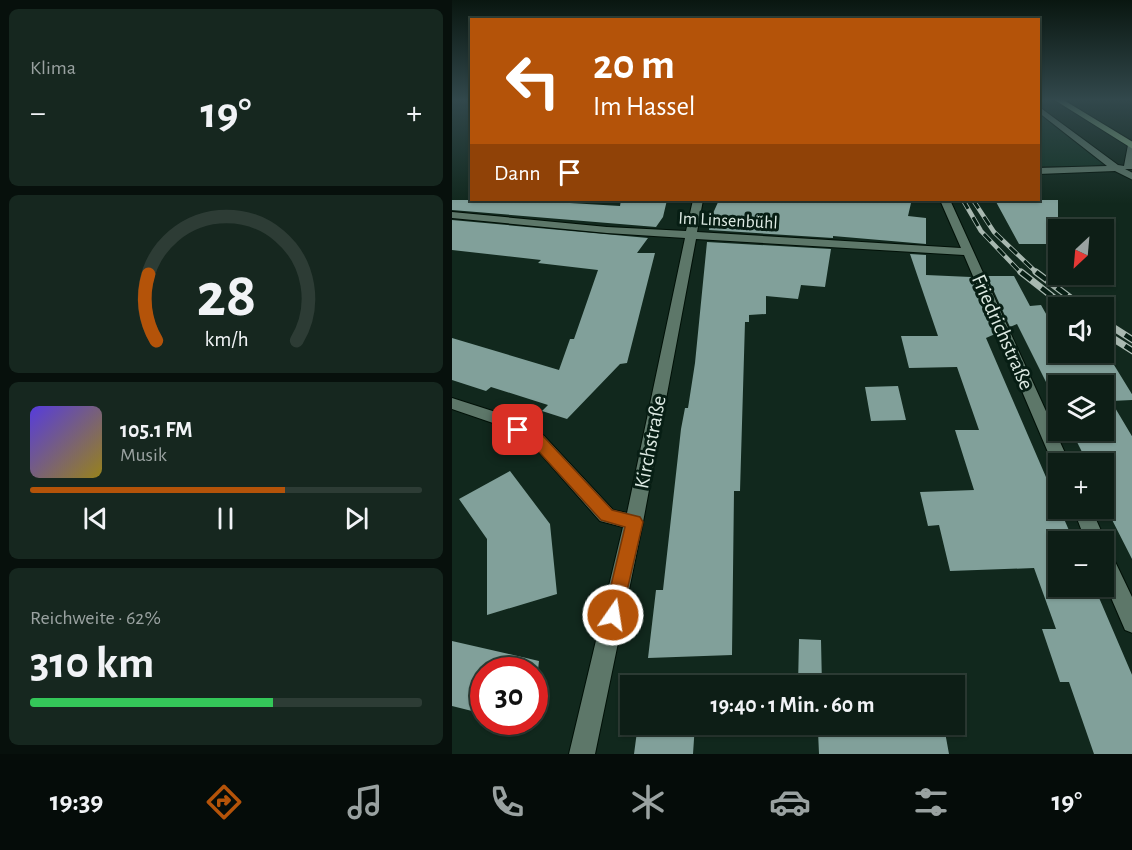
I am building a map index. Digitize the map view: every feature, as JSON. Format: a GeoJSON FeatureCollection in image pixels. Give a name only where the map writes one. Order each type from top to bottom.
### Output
{"type":"FeatureCollection","features":[{"type":"Feature","properties":{"kind":"main road"},"geometry":{"type":"LineString","coordinates":[[1115,134],[1132,145]]}},
{"type":"Feature","properties":{"kind":"street"},"geometry":{"type":"LineString","coordinates":[[1072,134],[1116,168]]}},
{"type":"Feature","properties":{"kind":"street"},"geometry":{"type":"LineString","coordinates":[[1040,171],[1131,167],[1132,145]]}},
{"type":"Feature","properties":{"kind":"street","name":"Kirchstraße"},"geometry":{"type":"LineString","coordinates":[[582,754],[634,522],[698,201]]}},
{"type":"Feature","properties":{"kind":"street","name":"Friedrichstraße"},"geometry":{"type":"LineString","coordinates":[[945,201],[1057,453]]}},
{"type":"Feature","properties":{"kind":"street","name":"Im Linsenbühl"},"geometry":{"type":"LineString","coordinates":[[452,215],[607,230],[967,252]]}},
{"type":"Feature","properties":{"kind":"street"},"geometry":{"type":"LineString","coordinates":[[452,403],[499,420],[538,440],[607,516],[634,522]]}},
{"type":"Feature","properties":{"kind":"street"},"geometry":{"type":"LineString","coordinates":[[1114,581],[1133,623]]}},
{"type":"Feature","properties":{"kind":"shaded area"},"geometry":{"type":"Polygon","coordinates":[[[1040,134],[1069,134],[1106,163],[1093,166],[1040,166],[1040,134]]]}},
{"type":"Feature","properties":{"kind":"building"},"geometry":{"type":"Polygon","coordinates":[[[452,200],[537,201],[620,206],[621,201],[667,201],[663,217],[656,227],[452,210],[452,200]]]}},
{"type":"Feature","properties":{"kind":"building"},"geometry":{"type":"Polygon","coordinates":[[[1058,200],[1058,219],[1048,219],[1048,244],[1019,244],[996,201],[1058,200]]]}},
{"type":"Feature","properties":{"kind":"building"},"geometry":{"type":"Polygon","coordinates":[[[719,201],[911,203],[908,216],[926,218],[926,244],[833,236],[833,238],[709,230],[710,220],[719,201]]]}},
{"type":"Feature","properties":{"kind":"building"},"geometry":{"type":"Polygon","coordinates":[[[452,220],[648,238],[637,253],[655,253],[627,363],[620,364],[567,419],[542,411],[548,405],[491,387],[486,391],[452,380],[452,338],[559,370],[570,339],[574,339],[598,270],[538,263],[541,260],[452,250],[452,220]]]}},
{"type":"Feature","properties":{"kind":"building"},"geometry":{"type":"Polygon","coordinates":[[[707,242],[831,249],[825,287],[801,285],[798,299],[766,296],[766,314],[749,315],[749,322],[745,322],[740,491],[734,491],[732,655],[648,658],[656,590],[663,590],[681,429],[685,408],[688,408],[695,363],[707,242]]]}},
{"type":"Feature","properties":{"kind":"building"},"geometry":{"type":"Polygon","coordinates":[[[910,254],[926,255],[926,275],[971,277],[995,334],[986,338],[1048,482],[1048,519],[1064,519],[1069,531],[1048,531],[1048,597],[1099,597],[1133,677],[1133,754],[1094,754],[1069,682],[1060,682],[1042,629],[1056,629],[1034,568],[950,571],[939,525],[928,526],[920,492],[974,490],[955,430],[979,430],[957,367],[909,368],[901,336],[938,336],[910,254]]]}},
{"type":"Feature","properties":{"kind":"building"},"geometry":{"type":"Polygon","coordinates":[[[987,276],[1014,276],[1030,306],[1041,305],[1048,317],[1048,363],[1113,363],[1133,396],[1133,400],[1114,401],[1114,375],[1048,375],[1048,386],[1017,324],[1010,327],[987,276]]]}},
{"type":"Feature","properties":{"kind":"building"},"geometry":{"type":"Polygon","coordinates":[[[898,386],[906,420],[871,421],[865,387],[898,386]]]}},
{"type":"Feature","properties":{"kind":"building"},"geometry":{"type":"Polygon","coordinates":[[[1114,406],[1133,438],[1133,561],[1112,519],[1114,519],[1114,453],[1082,453],[1076,441],[1114,441],[1114,406]]]}},
{"type":"Feature","properties":{"kind":"building"},"geometry":{"type":"Polygon","coordinates":[[[510,471],[550,524],[557,594],[487,615],[487,539],[459,499],[510,471]]]}},
{"type":"Feature","properties":{"kind":"building"},"geometry":{"type":"Polygon","coordinates":[[[799,639],[821,640],[822,675],[798,675],[799,639]]]}},
{"type":"Feature","properties":{"kind":"building"},"geometry":{"type":"Polygon","coordinates":[[[452,641],[522,657],[470,657],[470,710],[452,706],[452,641]]]}},
{"type":"Feature","properties":{"kind":"building"},"geometry":{"type":"Polygon","coordinates":[[[637,735],[694,735],[693,754],[634,754],[637,735]]]}},
{"type":"Feature","properties":{"kind":"building"},"geometry":{"type":"Polygon","coordinates":[[[818,735],[946,735],[949,754],[819,754],[818,735]]]}},
{"type":"Feature","properties":{"kind":"railway"},"geometry":{"type":"LineString","coordinates":[[964,201],[981,231],[1022,274]]}},
{"type":"Feature","properties":{"kind":"railway"},"geometry":{"type":"LineString","coordinates":[[974,201],[994,232],[1038,274]]}},
{"type":"Feature","properties":{"kind":"railway"},"geometry":{"type":"LineString","coordinates":[[1021,272],[1053,297]]}},
{"type":"Feature","properties":{"kind":"railway"},"geometry":{"type":"LineString","coordinates":[[1036,272],[1069,297]]}},
{"type":"Feature","properties":{"kind":"railway"},"geometry":{"type":"LineString","coordinates":[[1114,328],[1133,340]]}},
{"type":"Feature","properties":{"kind":"railway"},"geometry":{"type":"LineString","coordinates":[[1114,339],[1133,351]]}},
{"type":"Feature","properties":{"kind":"route"},"geometry":{"type":"LineString","coordinates":[[518,430],[538,440],[607,516],[634,522],[613,615]]}}]}
